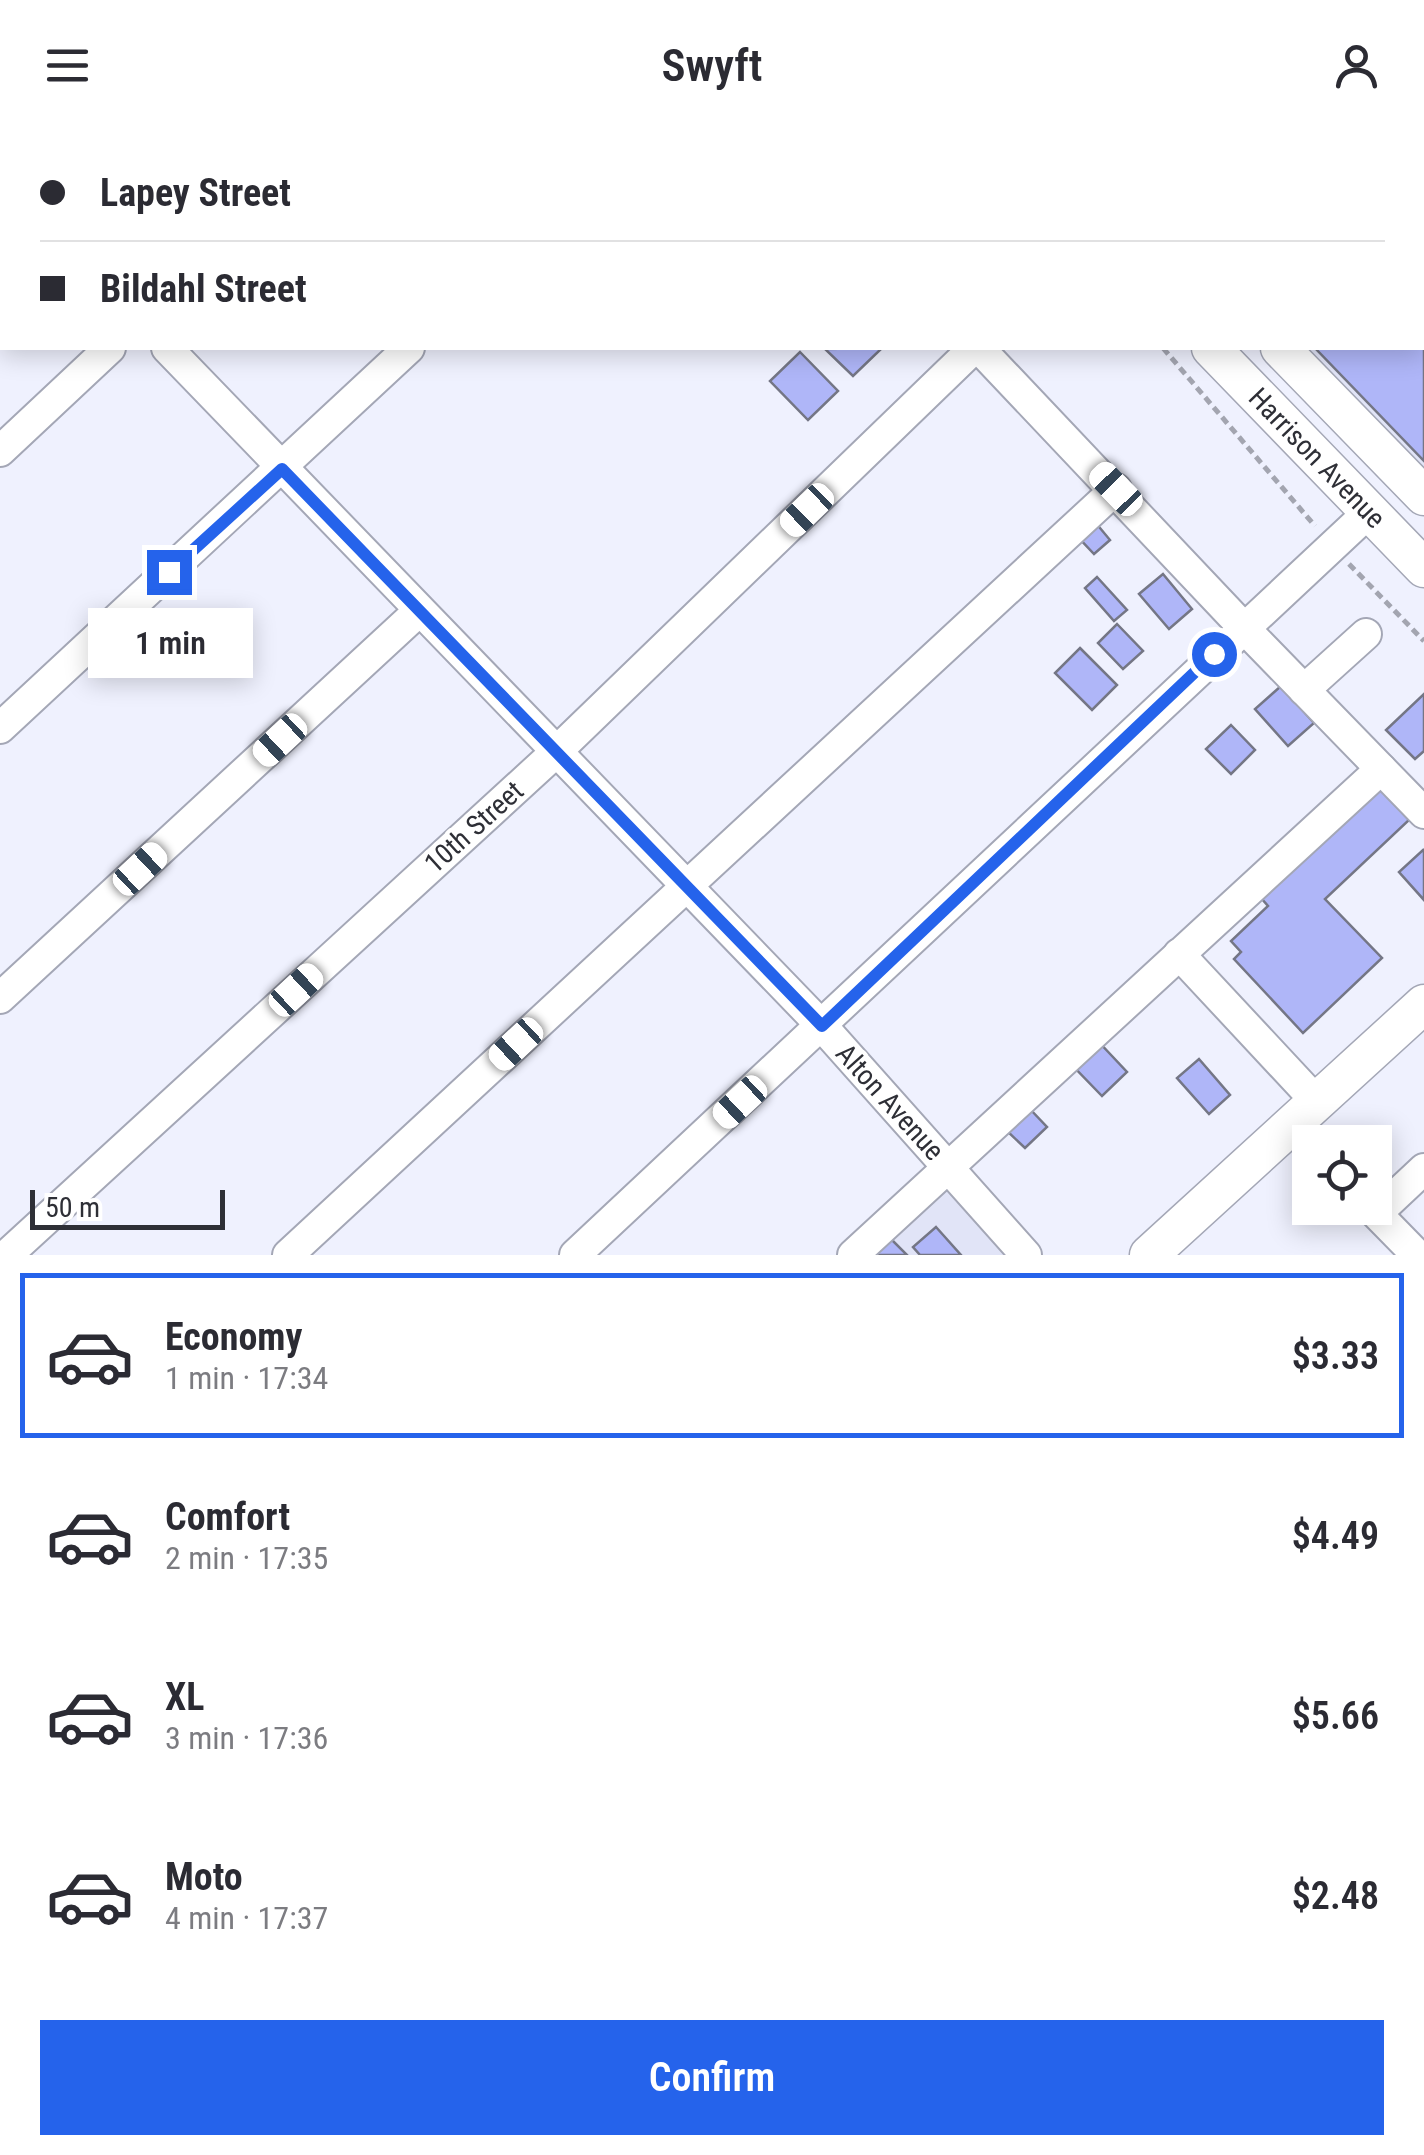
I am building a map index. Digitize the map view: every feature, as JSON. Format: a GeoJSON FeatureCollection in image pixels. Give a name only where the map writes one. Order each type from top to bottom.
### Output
{"type":"FeatureCollection","features":[{"type":"Feature","properties":{"kind":"main road","name":"Harrison Avenue"},"geometry":{"type":"LineString","coordinates":[[1213,350],[1424,568]]}},
{"type":"Feature","properties":{"kind":"main road","name":"Harrison Avenue"},"geometry":{"type":"LineString","coordinates":[[1282,350],[1424,496]]}},
{"type":"Feature","properties":{"kind":"main road"},"geometry":{"type":"LineString","coordinates":[[1149,1255],[1306,1123],[1424,1004]]}},
{"type":"Feature","properties":{"kind":"street"},"geometry":{"type":"LineString","coordinates":[[0,452],[108,350]]}},
{"type":"Feature","properties":{"kind":"street","name":"Alton Avenue"},"geometry":{"type":"LineString","coordinates":[[169,350],[822,1026],[1026,1255]]}},
{"type":"Feature","properties":{"kind":"street"},"geometry":{"type":"LineString","coordinates":[[0,728],[407,350]]}},
{"type":"Feature","properties":{"kind":"street","name":"10th Street"},"geometry":{"type":"LineString","coordinates":[[7,1255],[556,752],[975,350]]}},
{"type":"Feature","properties":{"kind":"street"},"geometry":{"type":"LineString","coordinates":[[979,350],[1424,813]]}},
{"type":"Feature","properties":{"kind":"street"},"geometry":{"type":"LineString","coordinates":[[288,1255],[1116,489]]}},
{"type":"Feature","properties":{"kind":"street"},"geometry":{"type":"LineString","coordinates":[[575,1255],[1369,512]]}},
{"type":"Feature","properties":{"kind":"street"},"geometry":{"type":"LineString","coordinates":[[0,998],[419,611]]}},
{"type":"Feature","properties":{"kind":"street"},"geometry":{"type":"LineString","coordinates":[[1304,690],[1366,634]]}},
{"type":"Feature","properties":{"kind":"street"},"geometry":{"type":"LineString","coordinates":[[853,1255],[1382,768]]}},
{"type":"Feature","properties":{"kind":"street"},"geometry":{"type":"LineString","coordinates":[[1178,954],[1306,1123]]}},
{"type":"Feature","properties":{"kind":"street"},"geometry":{"type":"LineString","coordinates":[[1392,1195],[1424,1168]]}},
{"type":"Feature","properties":{"kind":"street"},"geometry":{"type":"LineString","coordinates":[[1388,1225],[1417,1255]]}},
{"type":"Feature","properties":{"kind":"path"},"geometry":{"type":"LineString","coordinates":[[1165,350],[1331,546],[1424,641]]}},
{"type":"Feature","properties":{"kind":"shaded area"},"geometry":{"type":"Polygon","coordinates":[[[1299,350],[1424,350],[1424,482],[1299,350]]]}},
{"type":"Feature","properties":{"kind":"shaded area"},"geometry":{"type":"Polygon","coordinates":[[[955,1190],[1014,1255],[865,1255],[930,1193],[955,1190]]]}},
{"type":"Feature","properties":{"kind":"building"},"geometry":{"type":"Polygon","coordinates":[[[826,350],[880,350],[853,376],[826,350]]]}},
{"type":"Feature","properties":{"kind":"building"},"geometry":{"type":"Polygon","coordinates":[[[1317,350],[1424,350],[1424,461],[1317,350]]]}},
{"type":"Feature","properties":{"kind":"building"},"geometry":{"type":"Polygon","coordinates":[[[800,352],[838,391],[808,420],[770,381],[800,352]]]}},
{"type":"Feature","properties":{"kind":"building"},"geometry":{"type":"Polygon","coordinates":[[[1095,522],[1110,540],[1094,554],[1078,537],[1095,522]]]}},
{"type":"Feature","properties":{"kind":"building"},"geometry":{"type":"Polygon","coordinates":[[[1163,574],[1192,609],[1169,629],[1139,594],[1163,574]]]}},
{"type":"Feature","properties":{"kind":"building"},"geometry":{"type":"Polygon","coordinates":[[[1097,577],[1127,610],[1114,621],[1085,588],[1097,577]]]}},
{"type":"Feature","properties":{"kind":"building"},"geometry":{"type":"Polygon","coordinates":[[[1117,624],[1143,651],[1123,669],[1098,643],[1117,624]]]}},
{"type":"Feature","properties":{"kind":"building"},"geometry":{"type":"Polygon","coordinates":[[[1080,648],[1117,685],[1092,710],[1055,673],[1080,648]]]}},
{"type":"Feature","properties":{"kind":"building"},"geometry":{"type":"Polygon","coordinates":[[[1281,686],[1314,723],[1288,746],[1255,709],[1281,686]]]}},
{"type":"Feature","properties":{"kind":"building"},"geometry":{"type":"Polygon","coordinates":[[[1424,694],[1424,751],[1415,759],[1386,730],[1424,694]]]}},
{"type":"Feature","properties":{"kind":"building"},"geometry":{"type":"Polygon","coordinates":[[[1231,725],[1255,750],[1231,774],[1206,749],[1231,725]]]}},
{"type":"Feature","properties":{"kind":"building"},"geometry":{"type":"Polygon","coordinates":[[[1378,787],[1409,820],[1325,899],[1382,958],[1303,1033],[1234,959],[1241,952],[1231,941],[1268,906],[1254,890],[1378,787]]]}},
{"type":"Feature","properties":{"kind":"building"},"geometry":{"type":"Polygon","coordinates":[[[1424,852],[1424,900],[1399,872],[1424,852]]]}},
{"type":"Feature","properties":{"kind":"building"},"geometry":{"type":"Polygon","coordinates":[[[1096,1039],[1127,1072],[1102,1096],[1071,1064],[1096,1039]]]}},
{"type":"Feature","properties":{"kind":"building"},"geometry":{"type":"Polygon","coordinates":[[[1199,1059],[1230,1095],[1209,1114],[1177,1078],[1199,1059]]]}},
{"type":"Feature","properties":{"kind":"building"},"geometry":{"type":"Polygon","coordinates":[[[1029,1108],[1047,1127],[1025,1148],[1006,1130],[1029,1108]]]}},
{"type":"Feature","properties":{"kind":"building"},"geometry":{"type":"Polygon","coordinates":[[[936,1227],[961,1255],[920,1255],[913,1247],[936,1227]]]}},
{"type":"Feature","properties":{"kind":"building"},"geometry":{"type":"Polygon","coordinates":[[[889,1237],[907,1255],[871,1255],[889,1237]]]}},
{"type":"Feature","properties":{"kind":"route"},"geometry":{"type":"LineString","coordinates":[[169,572],[282,469],[822,1026],[1214,654]]}}]}
